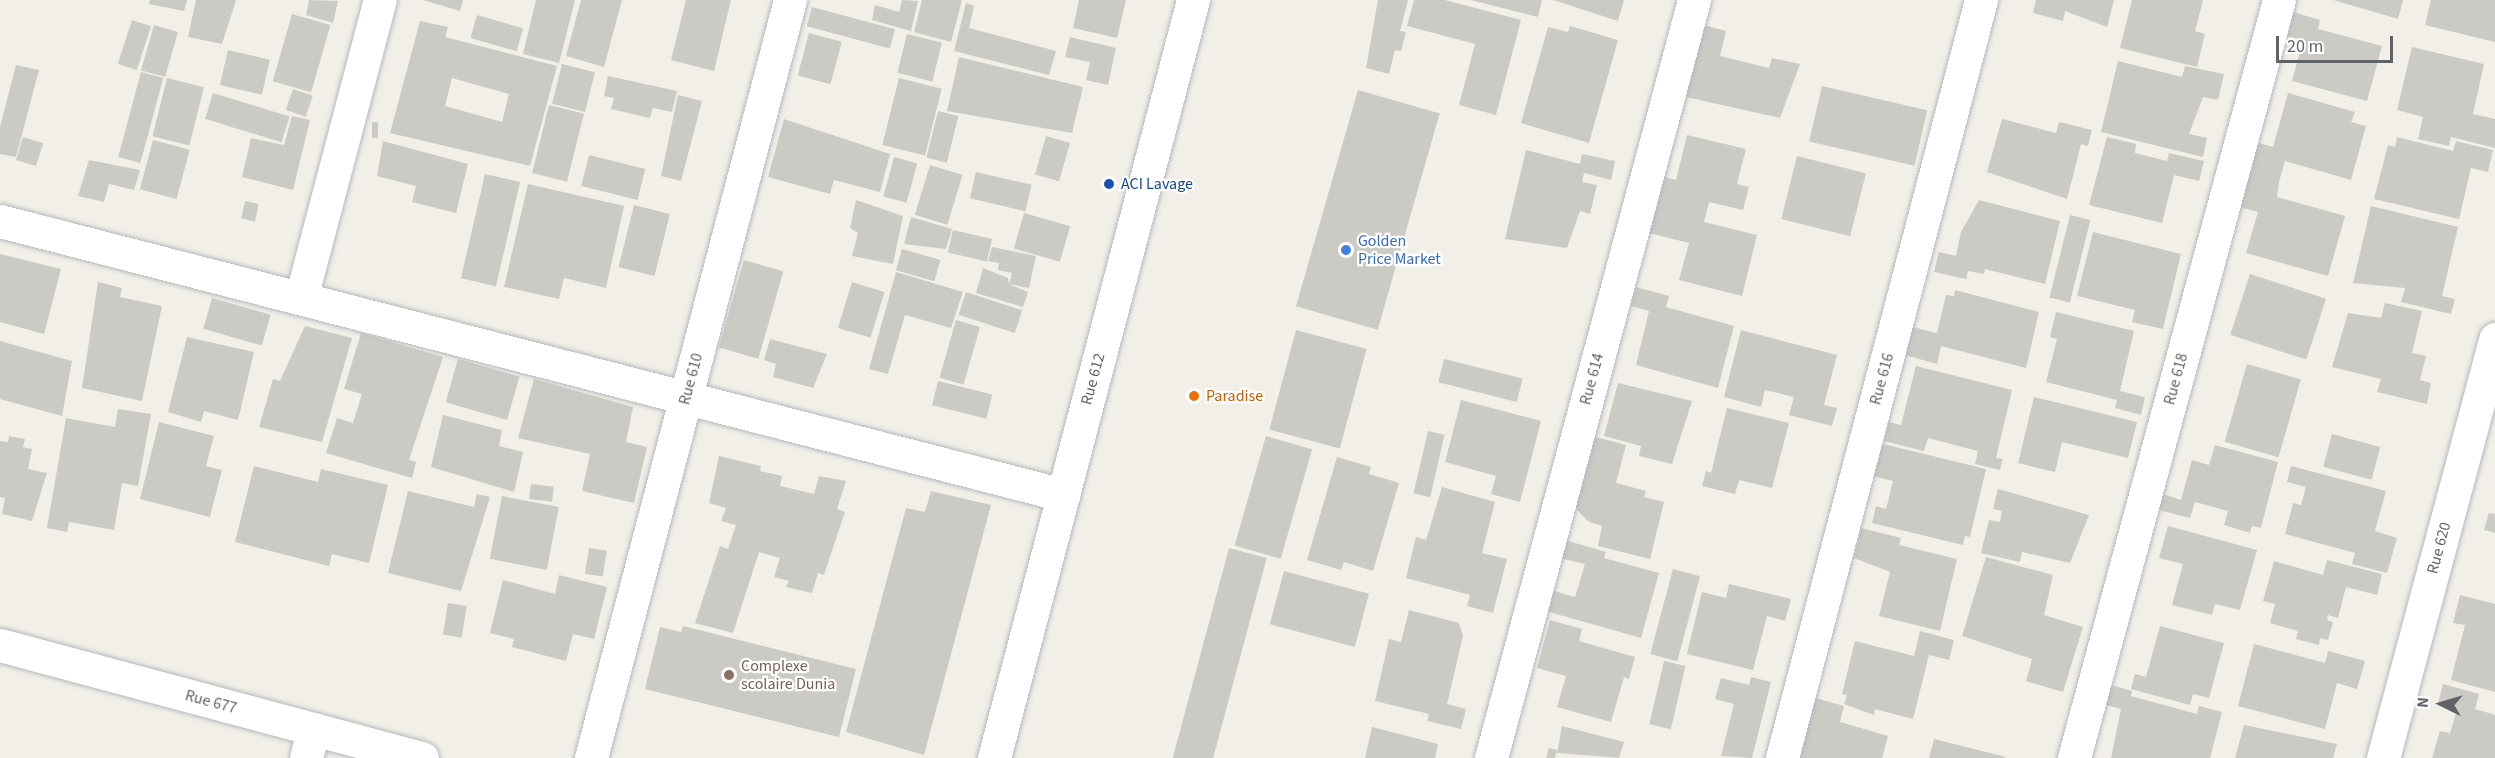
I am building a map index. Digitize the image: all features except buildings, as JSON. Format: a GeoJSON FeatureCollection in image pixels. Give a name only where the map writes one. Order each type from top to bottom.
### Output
{"type":"FeatureCollection","features":[{"type":"Feature","properties":{"kind":"street"},"geometry":{"type":"LineString","coordinates":[[301,298],[380,0]]}},
{"type":"Feature","properties":{"kind":"street","name":"Rue 610"},"geometry":{"type":"LineString","coordinates":[[591,758],[790,0]]}},
{"type":"Feature","properties":{"kind":"street","name":"Rue 612"},"geometry":{"type":"LineString","coordinates":[[993,758],[1193,0]]}},
{"type":"Feature","properties":{"kind":"street","name":"Rue 614"},"geometry":{"type":"LineString","coordinates":[[1491,758],[1694,0]]}},
{"type":"Feature","properties":{"kind":"street","name":"Rue 616"},"geometry":{"type":"LineString","coordinates":[[1782,758],[1981,0]]}},
{"type":"Feature","properties":{"kind":"street","name":"Rue 618"},"geometry":{"type":"LineString","coordinates":[[2074,758],[2279,0]]}},
{"type":"Feature","properties":{"kind":"street"},"geometry":{"type":"LineString","coordinates":[[0,221],[1063,495]]}},
{"type":"Feature","properties":{"kind":"street","name":"Rue 620"},"geometry":{"type":"LineString","coordinates":[[2383,758],[2495,339]]}},
{"type":"Feature","properties":{"kind":"street","name":"Rue 677"},"geometry":{"type":"LineString","coordinates":[[2,652],[310,744],[422,758]]}},
{"type":"Feature","properties":{"kind":"place","name":"ACI Lavage"},"geometry":{"type":"Point","coordinates":[1109,184]}},
{"type":"Feature","properties":{"kind":"place","name":"Golden Price Market"},"geometry":{"type":"Point","coordinates":[1346,250]}},
{"type":"Feature","properties":{"kind":"place","name":"Paradise"},"geometry":{"type":"Point","coordinates":[1194,396]}},
{"type":"Feature","properties":{"kind":"place","name":"Complexe scolaire Dunia"},"geometry":{"type":"Point","coordinates":[729,675]}}]}
